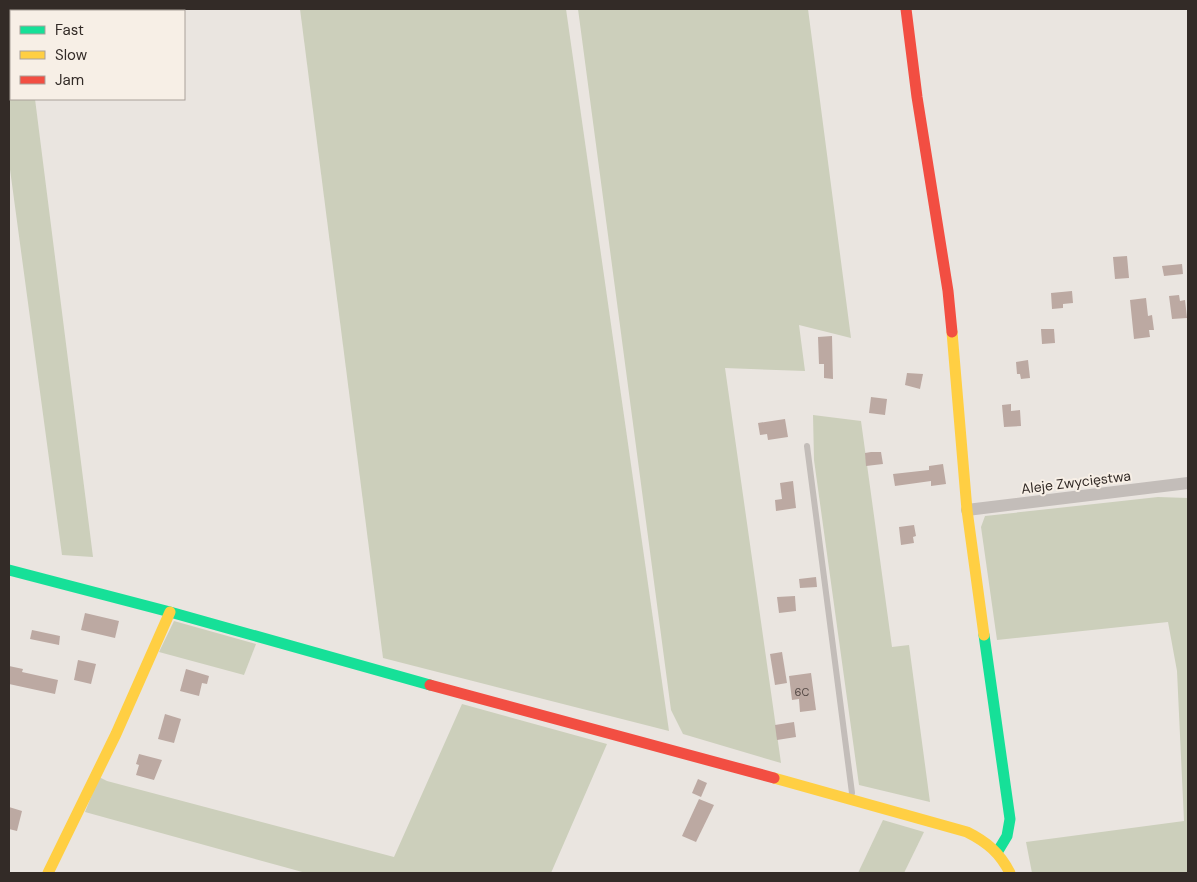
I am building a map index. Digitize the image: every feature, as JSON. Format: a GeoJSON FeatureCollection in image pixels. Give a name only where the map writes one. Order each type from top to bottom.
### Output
{"type":"FeatureCollection","features":[{"type":"Feature","properties":{"kind":"street"},"geometry":{"type":"LineString","coordinates":[[906,9],[917,97],[948,291],[967,510],[1010,819],[1007,836],[998,851]]}},
{"type":"Feature","properties":{"kind":"street","name":"Aleje Zwycięstwa"},"geometry":{"type":"LineString","coordinates":[[967,510],[1188,483]]}},
{"type":"Feature","properties":{"kind":"street"},"geometry":{"type":"LineString","coordinates":[[9,570],[170,612],[407,679],[967,832],[987,842],[998,851],[1010,873]]}},
{"type":"Feature","properties":{"kind":"street"},"geometry":{"type":"LineString","coordinates":[[48,873],[116,734],[170,612]]}},
{"type":"Feature","properties":{"kind":"lane"},"geometry":{"type":"LineString","coordinates":[[807,446],[852,793],[850,799]]}},
{"type":"Feature","properties":{"kind":"green space"},"geometry":{"type":"Polygon","coordinates":[[[300,9],[566,9],[669,731],[383,658],[300,9]]]}},
{"type":"Feature","properties":{"kind":"green space"},"geometry":{"type":"Polygon","coordinates":[[[578,9],[808,9],[851,338],[799,325],[805,371],[725,368],[781,763],[683,734],[671,710],[578,9]]]}},
{"type":"Feature","properties":{"kind":"green space"},"geometry":{"type":"Polygon","coordinates":[[[10,21],[10,100],[35,100],[93,557],[62,555],[9,162],[10,21]]]}},
{"type":"Feature","properties":{"kind":"green space"},"geometry":{"type":"Polygon","coordinates":[[[813,415],[861,421],[892,647],[909,645],[930,802],[859,785],[814,460],[813,415]]]}},
{"type":"Feature","properties":{"kind":"green space"},"geometry":{"type":"Polygon","coordinates":[[[1158,497],[1188,498],[1188,873],[1032,873],[1026,842],[1184,821],[1177,671],[1168,622],[997,640],[981,527],[985,516],[1158,497]]]}},
{"type":"Feature","properties":{"kind":"green space"},"geometry":{"type":"Polygon","coordinates":[[[174,621],[256,644],[244,675],[159,652],[174,621]]]}},
{"type":"Feature","properties":{"kind":"green space"},"geometry":{"type":"Polygon","coordinates":[[[462,704],[607,744],[551,873],[306,873],[85,812],[99,777],[107,781],[394,857],[462,704]]]}},
{"type":"Feature","properties":{"kind":"green space"},"geometry":{"type":"Polygon","coordinates":[[[883,820],[924,832],[904,873],[858,873],[883,820]]]}},
{"type":"Feature","properties":{"kind":"building"},"geometry":{"type":"Polygon","coordinates":[[[1127,256],[1129,278],[1115,279],[1113,257],[1127,256]]]}},
{"type":"Feature","properties":{"kind":"building"},"geometry":{"type":"Polygon","coordinates":[[[1182,264],[1183,274],[1164,276],[1162,266],[1182,264]]]}},
{"type":"Feature","properties":{"kind":"building"},"geometry":{"type":"Polygon","coordinates":[[[1072,291],[1073,303],[1063,304],[1063,308],[1052,309],[1051,293],[1072,291]]]}},
{"type":"Feature","properties":{"kind":"building"},"geometry":{"type":"Polygon","coordinates":[[[1179,295],[1180,301],[1185,300],[1187,318],[1172,319],[1169,296],[1179,295]]]}},
{"type":"Feature","properties":{"kind":"building"},"geometry":{"type":"Polygon","coordinates":[[[1146,298],[1148,316],[1152,315],[1154,330],[1149,330],[1150,337],[1134,339],[1130,300],[1146,298]]]}},
{"type":"Feature","properties":{"kind":"building"},"geometry":{"type":"Polygon","coordinates":[[[1041,329],[1054,329],[1055,343],[1042,344],[1041,329]]]}},
{"type":"Feature","properties":{"kind":"building"},"geometry":{"type":"Polygon","coordinates":[[[832,336],[833,379],[824,378],[824,364],[819,364],[818,337],[832,336]]]}},
{"type":"Feature","properties":{"kind":"building"},"geometry":{"type":"Polygon","coordinates":[[[1028,360],[1030,378],[1021,379],[1020,374],[1017,374],[1016,362],[1028,360]]]}},
{"type":"Feature","properties":{"kind":"building"},"geometry":{"type":"Polygon","coordinates":[[[907,373],[923,374],[920,389],[905,385],[907,373]]]}},
{"type":"Feature","properties":{"kind":"building"},"geometry":{"type":"Polygon","coordinates":[[[871,397],[887,399],[885,415],[869,413],[871,397]]]}},
{"type":"Feature","properties":{"kind":"building"},"geometry":{"type":"Polygon","coordinates":[[[1011,404],[1011,411],[1020,410],[1021,426],[1004,427],[1002,405],[1011,404]]]}},
{"type":"Feature","properties":{"kind":"building"},"geometry":{"type":"Polygon","coordinates":[[[785,419],[788,437],[768,440],[767,434],[760,435],[758,423],[785,419]]]}},
{"type":"Feature","properties":{"kind":"building"},"geometry":{"type":"Polygon","coordinates":[[[881,452],[883,464],[866,466],[865,453],[881,452]]]}},
{"type":"Feature","properties":{"kind":"building"},"geometry":{"type":"Polygon","coordinates":[[[943,464],[946,484],[931,486],[931,481],[895,486],[893,474],[929,470],[929,466],[943,464]]]}},
{"type":"Feature","properties":{"kind":"building"},"geometry":{"type":"Polygon","coordinates":[[[793,481],[796,508],[776,511],[775,500],[782,499],[780,483],[793,481]]]}},
{"type":"Feature","properties":{"kind":"building"},"geometry":{"type":"Polygon","coordinates":[[[914,525],[916,536],[913,537],[914,543],[901,545],[899,527],[914,525]]]}},
{"type":"Feature","properties":{"kind":"building"},"geometry":{"type":"Polygon","coordinates":[[[816,577],[817,587],[800,588],[799,579],[816,577]]]}},
{"type":"Feature","properties":{"kind":"building"},"geometry":{"type":"Polygon","coordinates":[[[795,596],[796,611],[779,613],[777,597],[795,596]]]}},
{"type":"Feature","properties":{"kind":"building"},"geometry":{"type":"Polygon","coordinates":[[[85,613],[119,621],[115,638],[81,630],[85,613]]]}},
{"type":"Feature","properties":{"kind":"building"},"geometry":{"type":"Polygon","coordinates":[[[32,630],[60,636],[59,645],[30,639],[32,630]]]}},
{"type":"Feature","properties":{"kind":"building"},"geometry":{"type":"Polygon","coordinates":[[[782,652],[787,683],[775,685],[770,654],[782,652]]]}},
{"type":"Feature","properties":{"kind":"building"},"geometry":{"type":"Polygon","coordinates":[[[78,660],[96,664],[91,684],[74,680],[78,660]]]}},
{"type":"Feature","properties":{"kind":"building"},"geometry":{"type":"Polygon","coordinates":[[[9,666],[23,669],[22,672],[58,680],[55,694],[9,684],[9,666]]]}},
{"type":"Feature","properties":{"kind":"building"},"geometry":{"type":"Polygon","coordinates":[[[186,669],[209,676],[207,684],[202,683],[199,696],[180,691],[186,669]]]}},
{"type":"Feature","properties":{"kind":"building"},"geometry":{"type":"Polygon","coordinates":[[[811,673],[816,710],[800,712],[799,699],[792,700],[789,676],[811,673]]]}},
{"type":"Feature","properties":{"kind":"building"},"geometry":{"type":"Polygon","coordinates":[[[165,714],[181,719],[174,743],[158,739],[165,714]]]}},
{"type":"Feature","properties":{"kind":"building"},"geometry":{"type":"Polygon","coordinates":[[[794,722],[796,737],[777,740],[775,725],[794,722]]]}},
{"type":"Feature","properties":{"kind":"building"},"geometry":{"type":"Polygon","coordinates":[[[139,754],[162,760],[154,780],[136,775],[139,765],[136,764],[139,754]]]}},
{"type":"Feature","properties":{"kind":"building"},"geometry":{"type":"Polygon","coordinates":[[[698,779],[707,783],[701,797],[692,793],[698,779]]]}},
{"type":"Feature","properties":{"kind":"building"},"geometry":{"type":"Polygon","coordinates":[[[699,799],[714,805],[696,842],[682,836],[699,799]]]}},
{"type":"Feature","properties":{"kind":"building"},"geometry":{"type":"Polygon","coordinates":[[[9,807],[22,811],[17,831],[9,829],[9,807]]]}},
{"type":"Feature","properties":{"kind":"traffic: fast"},"geometry":{"type":"LineString","coordinates":[[9,570],[170,612],[430,685]]}},
{"type":"Feature","properties":{"kind":"traffic: fast"},"geometry":{"type":"LineString","coordinates":[[984,635],[1010,819],[1007,836],[998,851]]}},
{"type":"Feature","properties":{"kind":"traffic: slow"},"geometry":{"type":"LineString","coordinates":[[952,332],[967,510],[984,635]]}},
{"type":"Feature","properties":{"kind":"traffic: slow"},"geometry":{"type":"LineString","coordinates":[[48,873],[116,734],[170,612]]}},
{"type":"Feature","properties":{"kind":"traffic: slow"},"geometry":{"type":"LineString","coordinates":[[774,778],[967,832],[992,849],[1010,873]]}},
{"type":"Feature","properties":{"kind":"traffic: jam"},"geometry":{"type":"LineString","coordinates":[[906,9],[917,97],[948,291],[952,332]]}},
{"type":"Feature","properties":{"kind":"traffic: jam"},"geometry":{"type":"LineString","coordinates":[[430,685],[774,778]]}}]}
